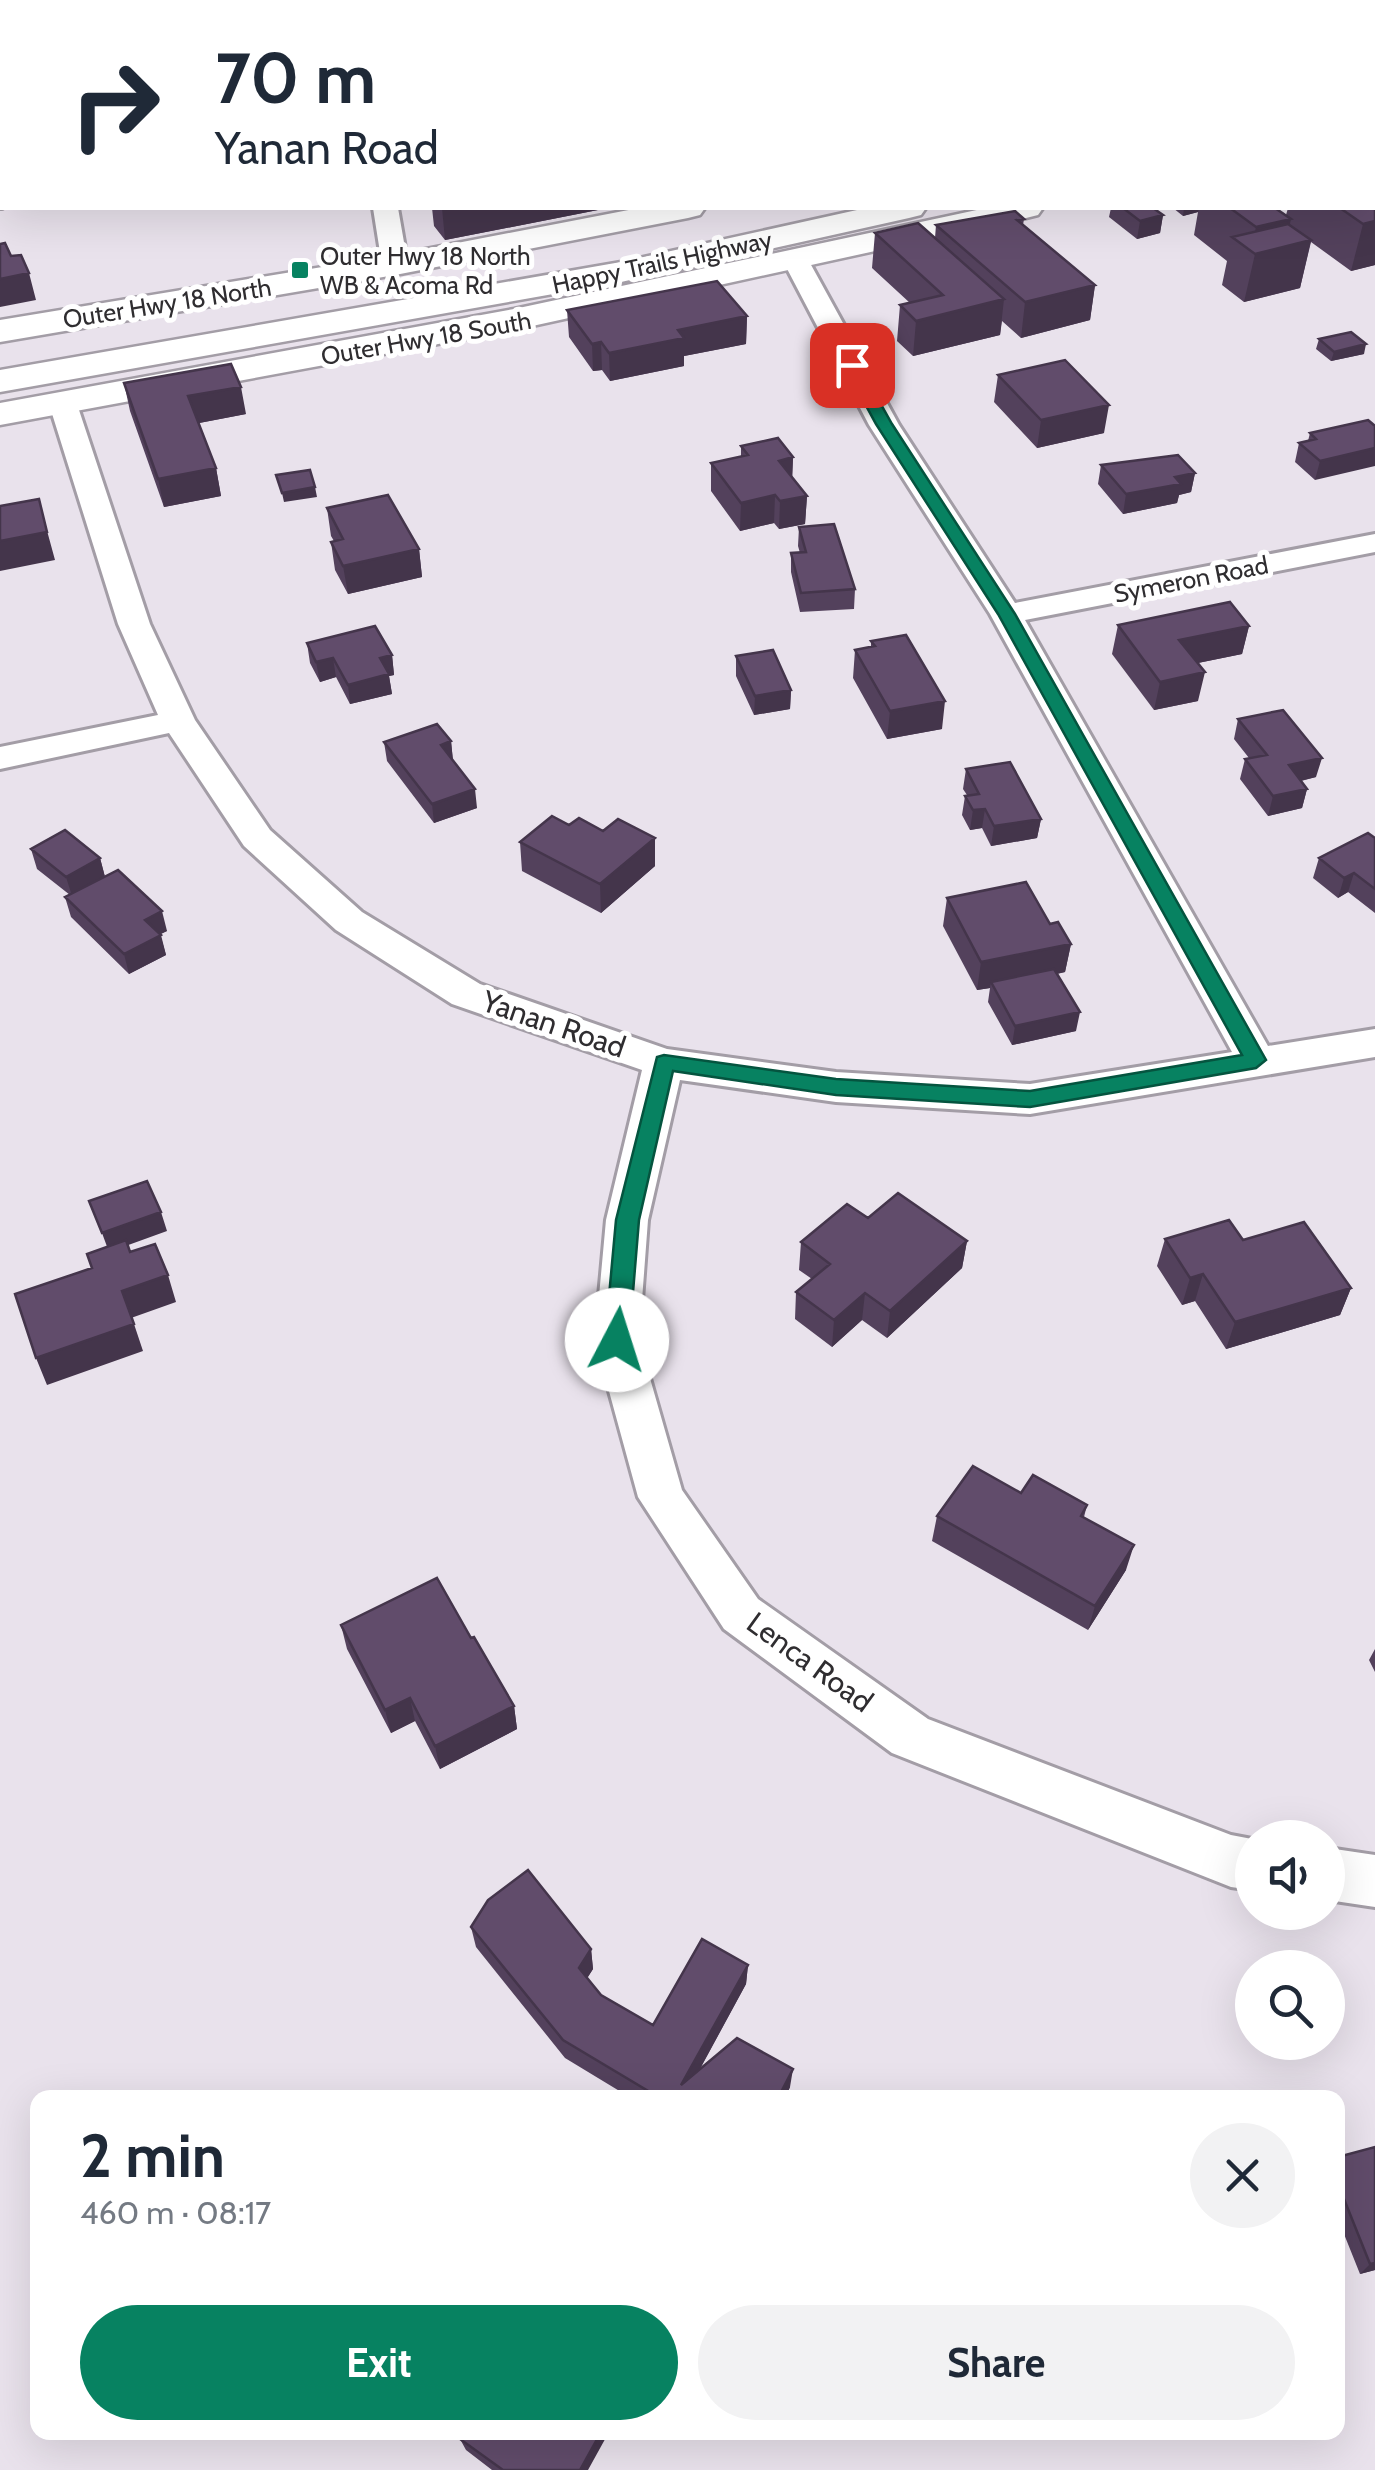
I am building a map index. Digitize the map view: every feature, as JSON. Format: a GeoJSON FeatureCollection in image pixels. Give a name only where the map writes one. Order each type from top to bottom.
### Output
{"type":"FeatureCollection","features":[{"type":"Feature","properties":{"kind":"street"},"geometry":{"type":"LineString","coordinates":[[385,210],[396,265]]}},
{"type":"Feature","properties":{"kind":"street","name":"Outer Hwy 18 North"},"geometry":{"type":"LineString","coordinates":[[0,332],[396,265],[678,210]]}},
{"type":"Feature","properties":{"kind":"street","name":"Happy Trails Highway"},"geometry":{"type":"LineString","coordinates":[[0,356],[604,252],[796,210]]}},
{"type":"Feature","properties":{"kind":"street","name":"Happy Trails Highway"},"geometry":{"type":"LineString","coordinates":[[0,381],[622,272],[900,210]]}},
{"type":"Feature","properties":{"kind":"street","name":"Outer Hwy 18 South"},"geometry":{"type":"LineString","coordinates":[[0,414],[552,315],[797,263],[1018,210]]}},
{"type":"Feature","properties":{"kind":"street"},"geometry":{"type":"LineString","coordinates":[[797,263],[884,424],[1006,614],[1256,1060]]}},
{"type":"Feature","properties":{"kind":"street","name":"Yanan Road"},"geometry":{"type":"LineString","coordinates":[[63,404],[126,605],[178,721],[257,838],[348,922],[466,994],[664,1062],[836,1087],[1030,1099],[1375,1044]]}},
{"type":"Feature","properties":{"kind":"street","name":"Symeron Road"},"geometry":{"type":"LineString","coordinates":[[1006,614],[1375,543]]}},
{"type":"Feature","properties":{"kind":"street"},"geometry":{"type":"LineString","coordinates":[[0,758],[178,721]]}},
{"type":"Feature","properties":{"kind":"street","name":"Lenca Road"},"geometry":{"type":"LineString","coordinates":[[664,1062],[628,1220],[617,1340],[661,1497],[741,1614],[910,1736],[1235,1862]]}},
{"type":"Feature","properties":{"kind":"street"},"geometry":{"type":"LineString","coordinates":[[1345,1877],[1375,1881]]}},
{"type":"Feature","properties":{"kind":"building"},"geometry":{"type":"Polygon","coordinates":[[[1126,210],[1156,210],[1163,215],[1140,221],[1126,210]]]}},
{"type":"Feature","properties":{"kind":"building"},"geometry":{"type":"Polygon","coordinates":[[[1233,210],[1278,210],[1291,219],[1256,227],[1233,210]]]}},
{"type":"Feature","properties":{"kind":"building"},"geometry":{"type":"Polygon","coordinates":[[[1343,210],[1375,210],[1375,221],[1363,224],[1343,210]]]}},
{"type":"Feature","properties":{"kind":"building"},"geometry":{"type":"Polygon","coordinates":[[[1015,211],[1024,219],[1017,220],[1095,285],[1025,302],[936,225],[1015,211]]]}},
{"type":"Feature","properties":{"kind":"building"},"geometry":{"type":"Polygon","coordinates":[[[918,223],[1004,299],[916,321],[900,305],[943,295],[875,233],[918,223]]]}},
{"type":"Feature","properties":{"kind":"building"},"geometry":{"type":"Polygon","coordinates":[[[1288,224],[1311,240],[1255,254],[1232,237],[1288,224]]]}},
{"type":"Feature","properties":{"kind":"building"},"geometry":{"type":"Polygon","coordinates":[[[5,243],[11,256],[21,255],[29,273],[0,279],[0,244],[5,243]]]}},
{"type":"Feature","properties":{"kind":"building"},"geometry":{"type":"Polygon","coordinates":[[[717,281],[747,316],[678,330],[684,338],[609,353],[601,342],[592,344],[567,310],[717,281]]]}},
{"type":"Feature","properties":{"kind":"building"},"geometry":{"type":"Polygon","coordinates":[[[1351,332],[1366,344],[1334,352],[1319,339],[1351,332]]]}},
{"type":"Feature","properties":{"kind":"building"},"geometry":{"type":"Polygon","coordinates":[[[1065,360],[1109,405],[1041,420],[998,375],[1065,360]]]}},
{"type":"Feature","properties":{"kind":"building"},"geometry":{"type":"Polygon","coordinates":[[[231,364],[241,387],[188,396],[216,468],[158,479],[124,383],[231,364]]]}},
{"type":"Feature","properties":{"kind":"building"},"geometry":{"type":"Polygon","coordinates":[[[1368,420],[1375,426],[1375,448],[1320,461],[1299,443],[1316,439],[1310,433],[1368,420]]]}},
{"type":"Feature","properties":{"kind":"building"},"geometry":{"type":"Polygon","coordinates":[[[778,438],[793,457],[779,461],[807,496],[780,501],[775,495],[741,503],[711,463],[748,455],[741,446],[778,438]]]}},
{"type":"Feature","properties":{"kind":"building"},"geometry":{"type":"Polygon","coordinates":[[[1178,455],[1195,473],[1175,477],[1181,484],[1126,494],[1101,465],[1178,455]]]}},
{"type":"Feature","properties":{"kind":"building"},"geometry":{"type":"Polygon","coordinates":[[[310,470],[315,487],[282,493],[276,475],[310,470]]]}},
{"type":"Feature","properties":{"kind":"building"},"geometry":{"type":"Polygon","coordinates":[[[388,495],[419,549],[343,566],[331,542],[343,539],[327,508],[388,495]]]}},
{"type":"Feature","properties":{"kind":"building"},"geometry":{"type":"Polygon","coordinates":[[[39,499],[47,532],[0,541],[0,506],[39,499]]]}},
{"type":"Feature","properties":{"kind":"building"},"geometry":{"type":"Polygon","coordinates":[[[834,524],[855,589],[801,593],[791,553],[806,552],[799,527],[834,524]]]}},
{"type":"Feature","properties":{"kind":"building"},"geometry":{"type":"Polygon","coordinates":[[[1230,602],[1249,626],[1179,640],[1205,672],[1160,682],[1118,625],[1230,602]]]}},
{"type":"Feature","properties":{"kind":"building"},"geometry":{"type":"Polygon","coordinates":[[[375,626],[392,655],[380,658],[389,674],[348,685],[333,658],[316,662],[307,643],[375,626]]]}},
{"type":"Feature","properties":{"kind":"building"},"geometry":{"type":"Polygon","coordinates":[[[906,635],[945,701],[890,711],[855,650],[875,646],[871,641],[906,635]]]}},
{"type":"Feature","properties":{"kind":"building"},"geometry":{"type":"Polygon","coordinates":[[[773,650],[791,690],[755,696],[736,656],[773,650]]]}},
{"type":"Feature","properties":{"kind":"building"},"geometry":{"type":"Polygon","coordinates":[[[1283,710],[1322,758],[1289,765],[1307,789],[1273,796],[1245,759],[1267,755],[1238,719],[1283,710]]]}},
{"type":"Feature","properties":{"kind":"building"},"geometry":{"type":"Polygon","coordinates":[[[437,724],[451,741],[441,745],[475,789],[432,804],[384,742],[437,724]]]}},
{"type":"Feature","properties":{"kind":"building"},"geometry":{"type":"Polygon","coordinates":[[[1010,762],[1041,819],[994,826],[985,809],[973,810],[965,796],[979,794],[966,769],[1010,762]]]}},
{"type":"Feature","properties":{"kind":"building"},"geometry":{"type":"Polygon","coordinates":[[[552,816],[569,825],[579,818],[603,831],[618,819],[655,838],[600,884],[520,842],[552,816]]]}},
{"type":"Feature","properties":{"kind":"building"},"geometry":{"type":"Polygon","coordinates":[[[65,830],[100,858],[66,877],[31,849],[65,830]]]}},
{"type":"Feature","properties":{"kind":"building"},"geometry":{"type":"Polygon","coordinates":[[[1368,833],[1375,838],[1375,889],[1354,873],[1344,878],[1319,858],[1368,833]]]}},
{"type":"Feature","properties":{"kind":"building"},"geometry":{"type":"Polygon","coordinates":[[[118,870],[162,911],[145,920],[161,935],[124,954],[65,897],[118,870]]]}},
{"type":"Feature","properties":{"kind":"building"},"geometry":{"type":"Polygon","coordinates":[[[1026,882],[1050,924],[1058,922],[1071,944],[981,962],[947,898],[1026,882]]]}},
{"type":"Feature","properties":{"kind":"building"},"geometry":{"type":"Polygon","coordinates":[[[1054,969],[1080,1012],[1015,1026],[991,982],[1054,969]]]}},
{"type":"Feature","properties":{"kind":"building"},"geometry":{"type":"Polygon","coordinates":[[[147,1181],[161,1212],[102,1233],[89,1201],[147,1181]]]}},
{"type":"Feature","properties":{"kind":"building"},"geometry":{"type":"Polygon","coordinates":[[[898,1193],[967,1241],[890,1311],[865,1293],[834,1320],[796,1292],[830,1264],[801,1242],[847,1204],[868,1218],[898,1193]]]}},
{"type":"Feature","properties":{"kind":"building"},"geometry":{"type":"Polygon","coordinates":[[[1229,1220],[1243,1240],[1304,1222],[1351,1288],[1235,1322],[1203,1274],[1190,1278],[1165,1239],[1229,1220]]]}},
{"type":"Feature","properties":{"kind":"building"},"geometry":{"type":"Polygon","coordinates":[[[126,1240],[130,1252],[155,1244],[168,1275],[122,1291],[134,1324],[36,1358],[15,1294],[92,1268],[87,1254],[126,1240]]]}},
{"type":"Feature","properties":{"kind":"building"},"geometry":{"type":"Polygon","coordinates":[[[973,1466],[1021,1493],[1033,1475],[1087,1505],[1081,1516],[1134,1545],[1095,1606],[937,1516],[973,1466]]]}},
{"type":"Feature","properties":{"kind":"building"},"geometry":{"type":"Polygon","coordinates":[[[437,1578],[514,1706],[435,1746],[410,1698],[385,1710],[341,1625],[437,1578]]]}},
{"type":"Feature","properties":{"kind":"building"},"geometry":{"type":"Polygon","coordinates":[[[528,1870],[591,1949],[579,1968],[601,1995],[653,2025],[702,1939],[748,1965],[681,2085],[737,2038],[793,2069],[782,2090],[647,2090],[563,2040],[471,1927],[488,1900],[528,1870]]]}},
{"type":"Feature","properties":{"kind":"building"},"geometry":{"type":"Polygon","coordinates":[[[1375,2147],[1375,2263],[1370,2264],[1345,2202],[1345,2155],[1375,2147]]]}},
{"type":"Feature","properties":{"kind":"building"},"geometry":{"type":"Polygon","coordinates":[[[461,2440],[597,2440],[580,2470],[503,2470],[461,2440]]]}},
{"type":"Feature","properties":{"kind":"place","name":"Outer Hwy 18 North WB & Acoma Rd"},"geometry":{"type":"Point","coordinates":[300,270]}},
{"type":"Feature","properties":{"kind":"route"},"geometry":{"type":"LineString","coordinates":[[617,1340],[628,1220],[664,1062],[836,1087],[1030,1099],[1256,1060],[1006,614],[884,424],[852,365]]}}]}
